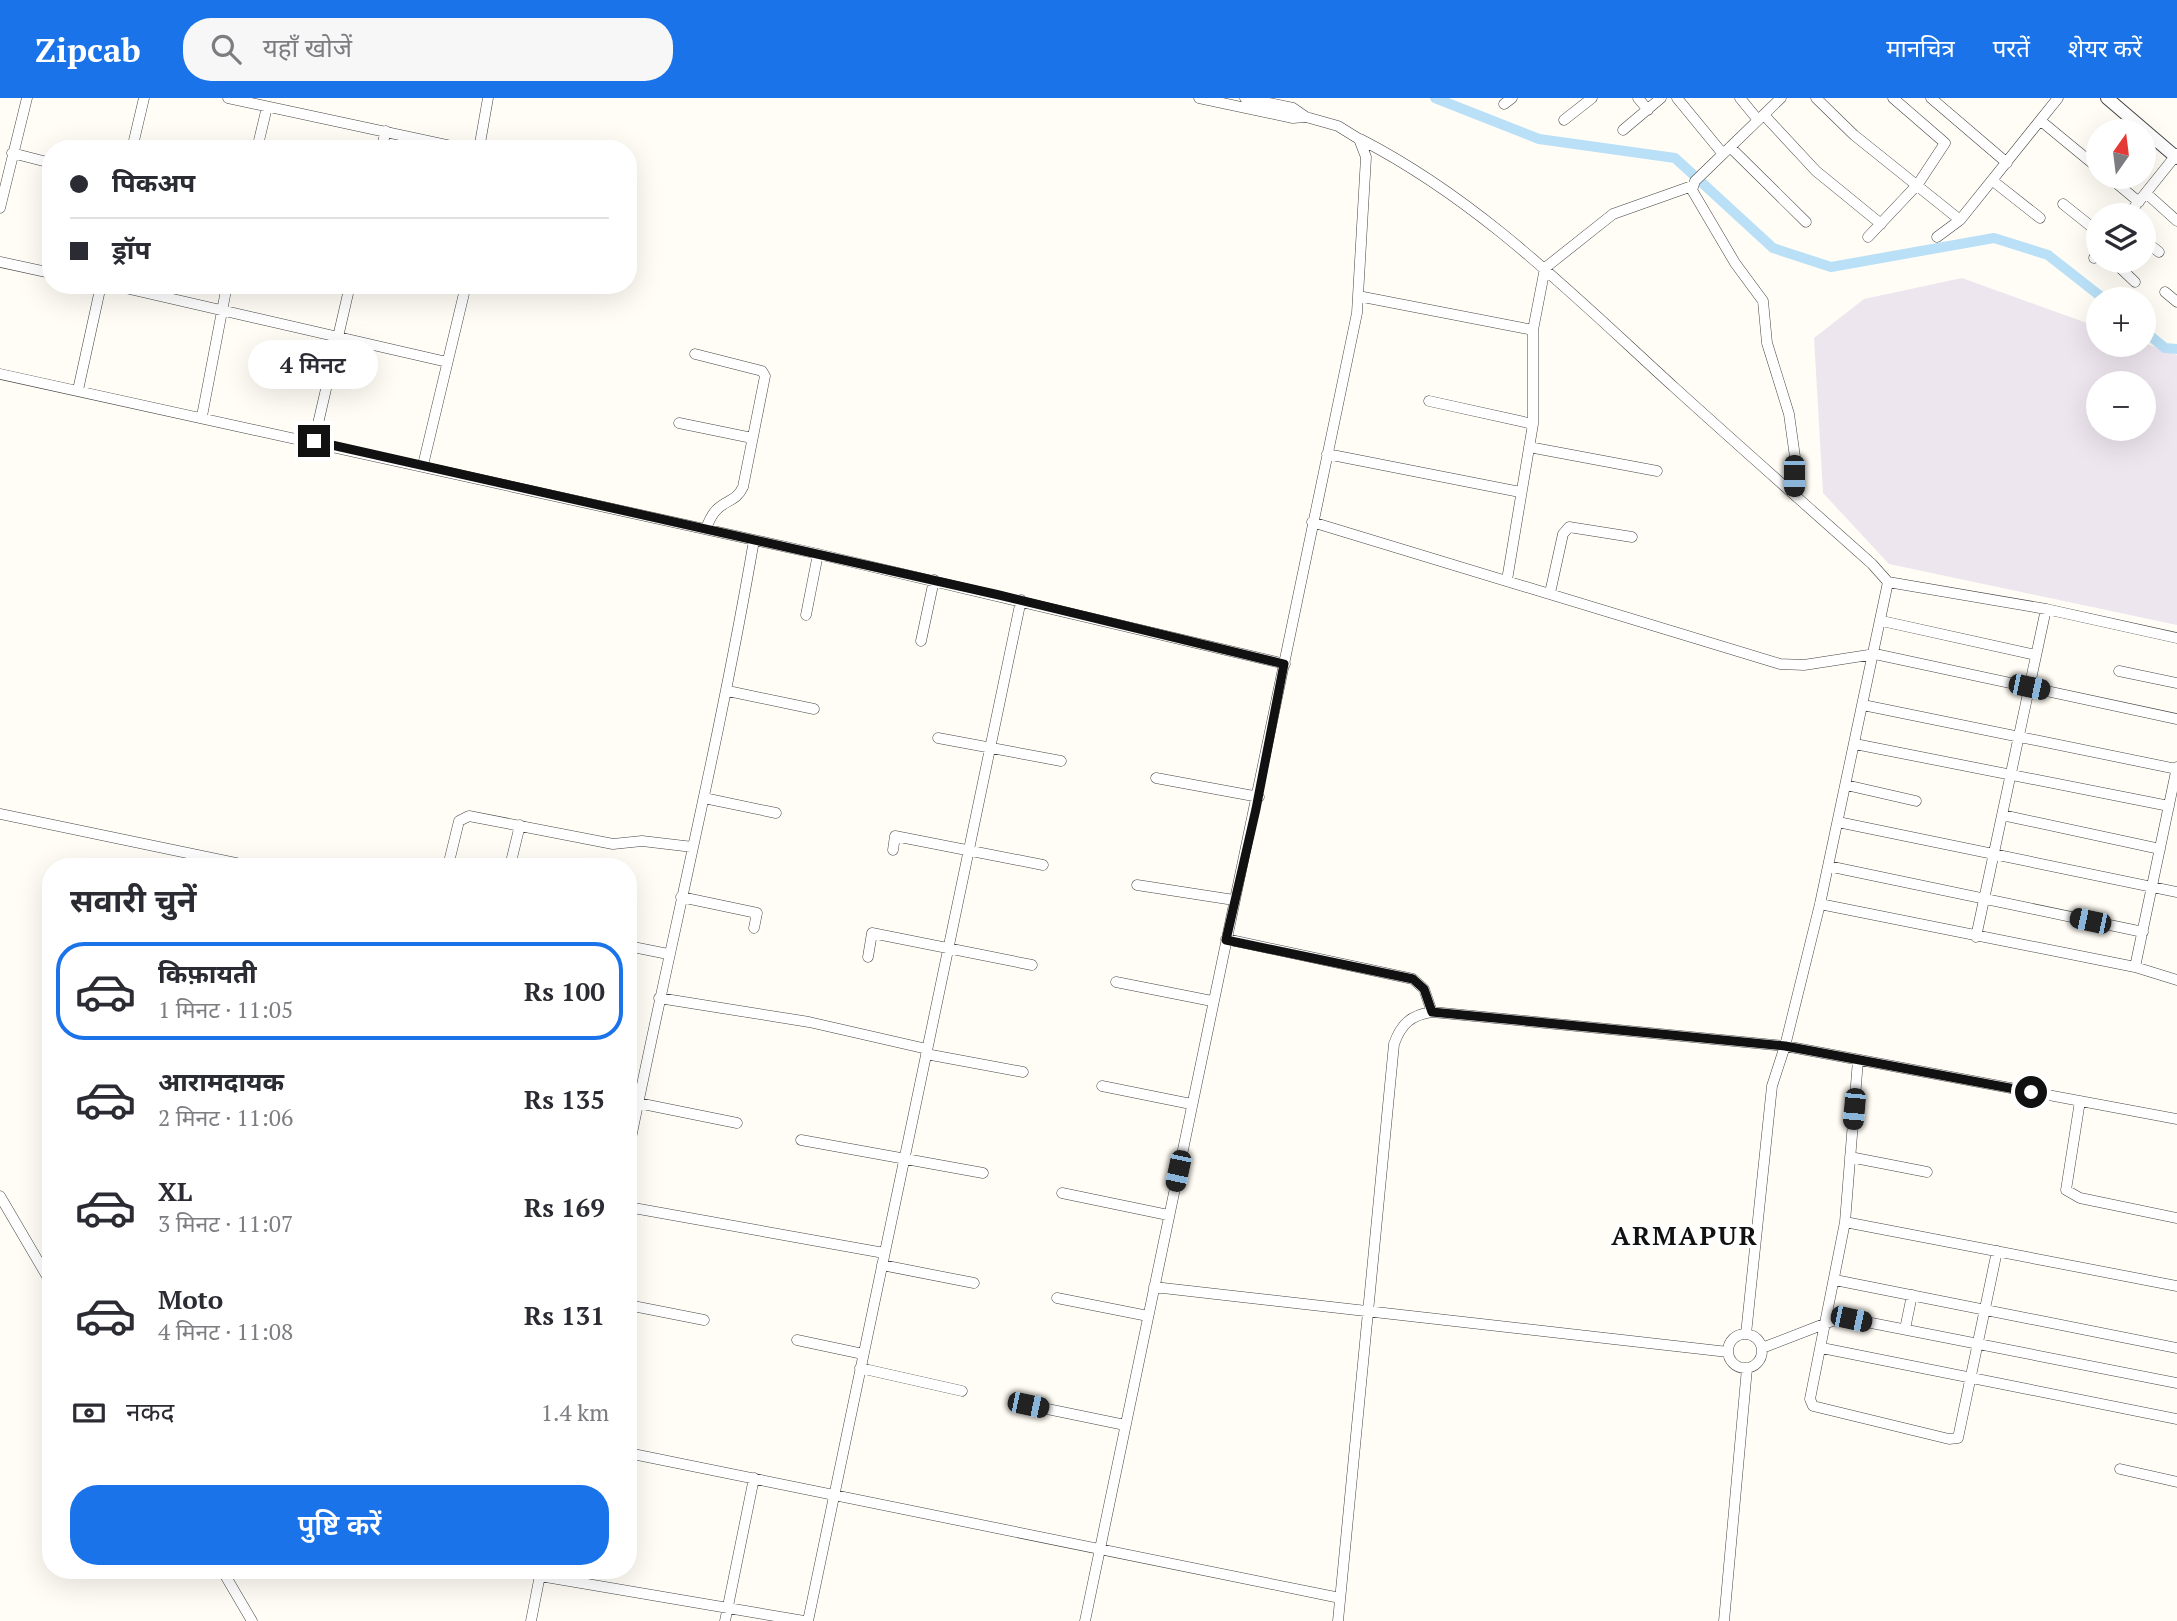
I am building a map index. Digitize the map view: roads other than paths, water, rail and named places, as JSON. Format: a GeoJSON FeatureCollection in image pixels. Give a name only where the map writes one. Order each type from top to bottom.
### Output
{"type":"FeatureCollection","features":[{"type":"Feature","properties":{"kind":"street"},"geometry":{"type":"LineString","coordinates":[[0,208],[27,98]]}},
{"type":"Feature","properties":{"kind":"street"},"geometry":{"type":"LineString","coordinates":[[134,140],[144,98]]}},
{"type":"Feature","properties":{"kind":"street"},"geometry":{"type":"LineString","coordinates":[[228,98],[426,140]]}},
{"type":"Feature","properties":{"kind":"street"},"geometry":{"type":"LineString","coordinates":[[481,140],[488,98]]}},
{"type":"Feature","properties":{"kind":"street"},"geometry":{"type":"LineString","coordinates":[[1199,98],[1293,118],[1306,117]]}},
{"type":"Feature","properties":{"kind":"street"},"geometry":{"type":"LineString","coordinates":[[1245,98],[1293,108],[1306,117],[1338,126],[1418,170],[1545,268],[1888,582],[2046,609],[2177,638]]}},
{"type":"Feature","properties":{"kind":"street"},"geometry":{"type":"LineString","coordinates":[[1564,120],[1592,98]]}},
{"type":"Feature","properties":{"kind":"street"},"geometry":{"type":"LineString","coordinates":[[1638,98],[1648,110]]}},
{"type":"Feature","properties":{"kind":"street"},"geometry":{"type":"LineString","coordinates":[[1623,130],[1661,98]]}},
{"type":"Feature","properties":{"kind":"street"},"geometry":{"type":"LineString","coordinates":[[1676,98],[1727,150],[1806,222]]}},
{"type":"Feature","properties":{"kind":"street"},"geometry":{"type":"LineString","coordinates":[[1740,98],[1816,171],[1881,224]]}},
{"type":"Feature","properties":{"kind":"street"},"geometry":{"type":"LineString","coordinates":[[1507,580],[1533,424],[1533,330],[1545,268],[1613,214],[1693,183],[1781,98]]}},
{"type":"Feature","properties":{"kind":"street"},"geometry":{"type":"LineString","coordinates":[[1816,98],[1854,135],[1960,220]]}},
{"type":"Feature","properties":{"kind":"street"},"geometry":{"type":"LineString","coordinates":[[1868,237],[1918,184],[1945,143],[1893,98]]}},
{"type":"Feature","properties":{"kind":"street"},"geometry":{"type":"LineString","coordinates":[[1931,98],[2007,163]]}},
{"type":"Feature","properties":{"kind":"street"},"geometry":{"type":"LineString","coordinates":[[1937,237],[1960,220],[2058,98]]}},
{"type":"Feature","properties":{"kind":"street"},"geometry":{"type":"LineString","coordinates":[[2107,98],[2176,156],[2137,203]]}},
{"type":"Feature","properties":{"kind":"street"},"geometry":{"type":"LineString","coordinates":[[259,140],[267,107]]}},
{"type":"Feature","properties":{"kind":"street"},"geometry":{"type":"LineString","coordinates":[[2041,121],[2086,158]]}},
{"type":"Feature","properties":{"kind":"street"},"geometry":{"type":"LineString","coordinates":[[384,140],[386,131]]}},
{"type":"Feature","properties":{"kind":"street"},"geometry":{"type":"LineString","coordinates":[[1086,1621],[1212,1001],[1259,797],[1358,296],[1366,157],[1360,139]]}},
{"type":"Feature","properties":{"kind":"street"},"geometry":{"type":"LineString","coordinates":[[12,153],[42,161]]}},
{"type":"Feature","properties":{"kind":"street"},"geometry":{"type":"LineString","coordinates":[[1993,181],[2040,218]]}},
{"type":"Feature","properties":{"kind":"street"},"geometry":{"type":"LineString","coordinates":[[1693,183],[1731,257],[1763,301],[1766,343],[1789,414],[1794,457],[1794,494]]}},
{"type":"Feature","properties":{"kind":"street"},"geometry":{"type":"LineString","coordinates":[[2129,189],[2177,221]]}},
{"type":"Feature","properties":{"kind":"street"},"geometry":{"type":"LineString","coordinates":[[2063,204],[2086,222]]}},
{"type":"Feature","properties":{"kind":"street"},"geometry":{"type":"LineString","coordinates":[[0,262],[42,271]]}},
{"type":"Feature","properties":{"kind":"street"},"geometry":{"type":"LineString","coordinates":[[2126,273],[2135,282]]}},
{"type":"Feature","properties":{"kind":"street"},"geometry":{"type":"LineString","coordinates":[[2165,292],[2177,302]]}},
{"type":"Feature","properties":{"kind":"street"},"geometry":{"type":"LineString","coordinates":[[78,390],[99,294]]}},
{"type":"Feature","properties":{"kind":"street"},"geometry":{"type":"LineString","coordinates":[[148,294],[221,312],[338,335],[447,362]]}},
{"type":"Feature","properties":{"kind":"street"},"geometry":{"type":"LineString","coordinates":[[202,416],[225,294]]}},
{"type":"Feature","properties":{"kind":"street"},"geometry":{"type":"LineString","coordinates":[[314,441],[348,294]]}},
{"type":"Feature","properties":{"kind":"street"},"geometry":{"type":"LineString","coordinates":[[423,465],[464,294]]}},
{"type":"Feature","properties":{"kind":"street"},"geometry":{"type":"LineString","coordinates":[[1358,296],[1533,330]]}},
{"type":"Feature","properties":{"kind":"street"},"geometry":{"type":"LineString","coordinates":[[695,354],[764,372],[740,493],[715,508],[706,529]]}},
{"type":"Feature","properties":{"kind":"street"},"geometry":{"type":"LineString","coordinates":[[0,374],[202,416],[934,580],[1284,664]]}},
{"type":"Feature","properties":{"kind":"street"},"geometry":{"type":"LineString","coordinates":[[1429,401],[1533,424]]}},
{"type":"Feature","properties":{"kind":"street"},"geometry":{"type":"LineString","coordinates":[[679,423],[752,438]]}},
{"type":"Feature","properties":{"kind":"street"},"geometry":{"type":"LineString","coordinates":[[1529,447],[1657,471]]}},
{"type":"Feature","properties":{"kind":"street"},"geometry":{"type":"LineString","coordinates":[[1327,454],[1520,492]]}},
{"type":"Feature","properties":{"kind":"street"},"geometry":{"type":"LineString","coordinates":[[1312,522],[1780,664],[1804,665],[1875,654],[2177,719]]}},
{"type":"Feature","properties":{"kind":"street"},"geometry":{"type":"LineString","coordinates":[[1550,593],[1563,534],[1569,527],[1632,537]]}},
{"type":"Feature","properties":{"kind":"street"},"geometry":{"type":"LineString","coordinates":[[637,1095],[728,691],[754,540]]}},
{"type":"Feature","properties":{"kind":"street"},"geometry":{"type":"LineString","coordinates":[[806,615],[818,554]]}},
{"type":"Feature","properties":{"kind":"street"},"geometry":{"type":"LineString","coordinates":[[921,641],[934,580]]}},
{"type":"Feature","properties":{"kind":"street"},"geometry":{"type":"LineString","coordinates":[[1746,1334],[1772,1086],[1785,1046],[1820,904],[1882,621],[1888,582]]}},
{"type":"Feature","properties":{"kind":"street"},"geometry":{"type":"LineString","coordinates":[[574,1579],[806,1621],[836,1496],[860,1368],[1021,600]]}},
{"type":"Feature","properties":{"kind":"street"},"geometry":{"type":"LineString","coordinates":[[1976,937],[2046,609]]}},
{"type":"Feature","properties":{"kind":"street"},"geometry":{"type":"LineString","coordinates":[[1882,621],[2036,655]]}},
{"type":"Feature","properties":{"kind":"street"},"geometry":{"type":"LineString","coordinates":[[2119,671],[2177,683]]}},
{"type":"Feature","properties":{"kind":"street"},"geometry":{"type":"LineString","coordinates":[[728,691],[814,709]]}},
{"type":"Feature","properties":{"kind":"street"},"geometry":{"type":"LineString","coordinates":[[1863,705],[2177,769],[2135,967]]}},
{"type":"Feature","properties":{"kind":"street"},"geometry":{"type":"LineString","coordinates":[[938,738],[1061,761]]}},
{"type":"Feature","properties":{"kind":"street"},"geometry":{"type":"LineString","coordinates":[[1855,744],[2169,806]]}},
{"type":"Feature","properties":{"kind":"street"},"geometry":{"type":"LineString","coordinates":[[1156,778],[1259,797]]}},
{"type":"Feature","properties":{"kind":"street"},"geometry":{"type":"LineString","coordinates":[[1846,785],[1916,801]]}},
{"type":"Feature","properties":{"kind":"street"},"geometry":{"type":"LineString","coordinates":[[704,798],[776,813]]}},
{"type":"Feature","properties":{"kind":"street"},"geometry":{"type":"LineString","coordinates":[[0,814],[212,858]]}},
{"type":"Feature","properties":{"kind":"street"},"geometry":{"type":"LineString","coordinates":[[2002,815],[2160,849]]}},
{"type":"Feature","properties":{"kind":"street"},"geometry":{"type":"LineString","coordinates":[[450,858],[456,827],[464,817],[520,825],[612,844],[642,841],[692,847]]}},
{"type":"Feature","properties":{"kind":"street"},"geometry":{"type":"LineString","coordinates":[[1838,822],[2177,892]]}},
{"type":"Feature","properties":{"kind":"street"},"geometry":{"type":"LineString","coordinates":[[512,858],[520,825]]}},
{"type":"Feature","properties":{"kind":"street"},"geometry":{"type":"LineString","coordinates":[[893,850],[895,836],[1043,865]]}},
{"type":"Feature","properties":{"kind":"street"},"geometry":{"type":"LineString","coordinates":[[1828,866],[2143,932]]}},
{"type":"Feature","properties":{"kind":"street"},"geometry":{"type":"LineString","coordinates":[[1137,886],[1234,900]]}},
{"type":"Feature","properties":{"kind":"street"},"geometry":{"type":"LineString","coordinates":[[681,897],[757,913],[754,928]]}},
{"type":"Feature","properties":{"kind":"street"},"geometry":{"type":"LineString","coordinates":[[1820,904],[2135,967],[2177,980]]}},
{"type":"Feature","properties":{"kind":"street"},"geometry":{"type":"LineString","coordinates":[[867,957],[872,933],[1032,965]]}},
{"type":"Feature","properties":{"kind":"street"},"geometry":{"type":"LineString","coordinates":[[1226,940],[1413,979],[1424,989],[1432,1012]]}},
{"type":"Feature","properties":{"kind":"street"},"geometry":{"type":"LineString","coordinates":[[637,948],[668,954]]}},
{"type":"Feature","properties":{"kind":"street"},"geometry":{"type":"LineString","coordinates":[[1116,982],[1212,1001]]}},
{"type":"Feature","properties":{"kind":"street"},"geometry":{"type":"LineString","coordinates":[[659,998],[809,1022],[926,1052],[1023,1072]]}},
{"type":"Feature","properties":{"kind":"street"},"geometry":{"type":"LineString","coordinates":[[1338,1621],[1394,1044],[1401,1027],[1414,1015],[1432,1012],[1785,1046],[2177,1119]]}},
{"type":"Feature","properties":{"kind":"street"},"geometry":{"type":"LineString","coordinates":[[1858,1060],[1845,1222],[1810,1399],[1817,1409],[1949,1439],[1958,1438],[1997,1251]]}},
{"type":"Feature","properties":{"kind":"street"},"geometry":{"type":"LineString","coordinates":[[1102,1086],[1191,1104]]}},
{"type":"Feature","properties":{"kind":"street"},"geometry":{"type":"LineString","coordinates":[[2080,1101],[2066,1190],[2080,1198],[2177,1218]]}},
{"type":"Feature","properties":{"kind":"street"},"geometry":{"type":"LineString","coordinates":[[637,1108],[737,1123]]}},
{"type":"Feature","properties":{"kind":"street"},"geometry":{"type":"LineString","coordinates":[[801,1140],[904,1161],[983,1173]]}},
{"type":"Feature","properties":{"kind":"street"},"geometry":{"type":"LineString","coordinates":[[1850,1157],[1927,1172]]}},
{"type":"Feature","properties":{"kind":"street"},"geometry":{"type":"LineString","coordinates":[[1062,1193],[1168,1215]]}},
{"type":"Feature","properties":{"kind":"street"},"geometry":{"type":"LineString","coordinates":[[0,1196],[42,1268]]}},
{"type":"Feature","properties":{"kind":"street"},"geometry":{"type":"LineString","coordinates":[[637,1209],[884,1253]]}},
{"type":"Feature","properties":{"kind":"street"},"geometry":{"type":"LineString","coordinates":[[1845,1222],[2177,1286]]}},
{"type":"Feature","properties":{"kind":"street"},"geometry":{"type":"LineString","coordinates":[[882,1265],[974,1283]]}},
{"type":"Feature","properties":{"kind":"street"},"geometry":{"type":"LineString","coordinates":[[1835,1280],[2177,1348]]}},
{"type":"Feature","properties":{"kind":"street"},"geometry":{"type":"LineString","coordinates":[[1154,1287],[1727,1352]]}},
{"type":"Feature","properties":{"kind":"street"},"geometry":{"type":"LineString","coordinates":[[1905,1329],[1912,1295]]}},
{"type":"Feature","properties":{"kind":"street"},"geometry":{"type":"LineString","coordinates":[[1057,1298],[1148,1316]]}},
{"type":"Feature","properties":{"kind":"street"},"geometry":{"type":"LineString","coordinates":[[637,1307],[704,1320]]}},
{"type":"Feature","properties":{"kind":"street"},"geometry":{"type":"LineString","coordinates":[[1762,1348],[1827,1323],[1851,1319],[2177,1383]]}},
{"type":"Feature","properties":{"kind":"street"},"geometry":{"type":"LineString","coordinates":[[1746,1334],[1756,1338],[1762,1348],[1760,1359],[1747,1368],[1736,1366],[1727,1352],[1734,1337],[1746,1334]]}},
{"type":"Feature","properties":{"kind":"street"},"geometry":{"type":"LineString","coordinates":[[797,1340],[863,1354]]}},
{"type":"Feature","properties":{"kind":"street"},"geometry":{"type":"LineString","coordinates":[[1822,1348],[2177,1419]]}},
{"type":"Feature","properties":{"kind":"street"},"geometry":{"type":"LineString","coordinates":[[860,1368],[962,1391]]}},
{"type":"Feature","properties":{"kind":"street"},"geometry":{"type":"LineString","coordinates":[[1724,1621],[1747,1368]]}},
{"type":"Feature","properties":{"kind":"street"},"geometry":{"type":"LineString","coordinates":[[1028,1405],[1125,1425]]}},
{"type":"Feature","properties":{"kind":"street"},"geometry":{"type":"LineString","coordinates":[[637,1455],[1340,1598]]}},
{"type":"Feature","properties":{"kind":"street"},"geometry":{"type":"LineString","coordinates":[[2120,1469],[2177,1482]]}},
{"type":"Feature","properties":{"kind":"street"},"geometry":{"type":"LineString","coordinates":[[724,1621],[754,1478]]}},
{"type":"Feature","properties":{"kind":"street"},"geometry":{"type":"LineString","coordinates":[[227,1579],[251,1621]]}},
{"type":"Feature","properties":{"kind":"street"},"geometry":{"type":"LineString","coordinates":[[531,1621],[540,1579]]}},
{"type":"Feature","properties":{"kind":"waterway"},"geometry":{"type":"LineString","coordinates":[[1435,98],[1539,139],[1675,158],[1773,248],[1831,267],[1994,238],[2048,255],[2089,287]]}},
{"type":"Feature","properties":{"kind":"waterway"},"geometry":{"type":"LineString","coordinates":[[2156,341],[2165,348],[2177,349]]}},
{"type":"Feature","properties":{"kind":"district","name":"ARMAPUR"},"geometry":{"type":"Point","coordinates":[1685,1236]}}]}
